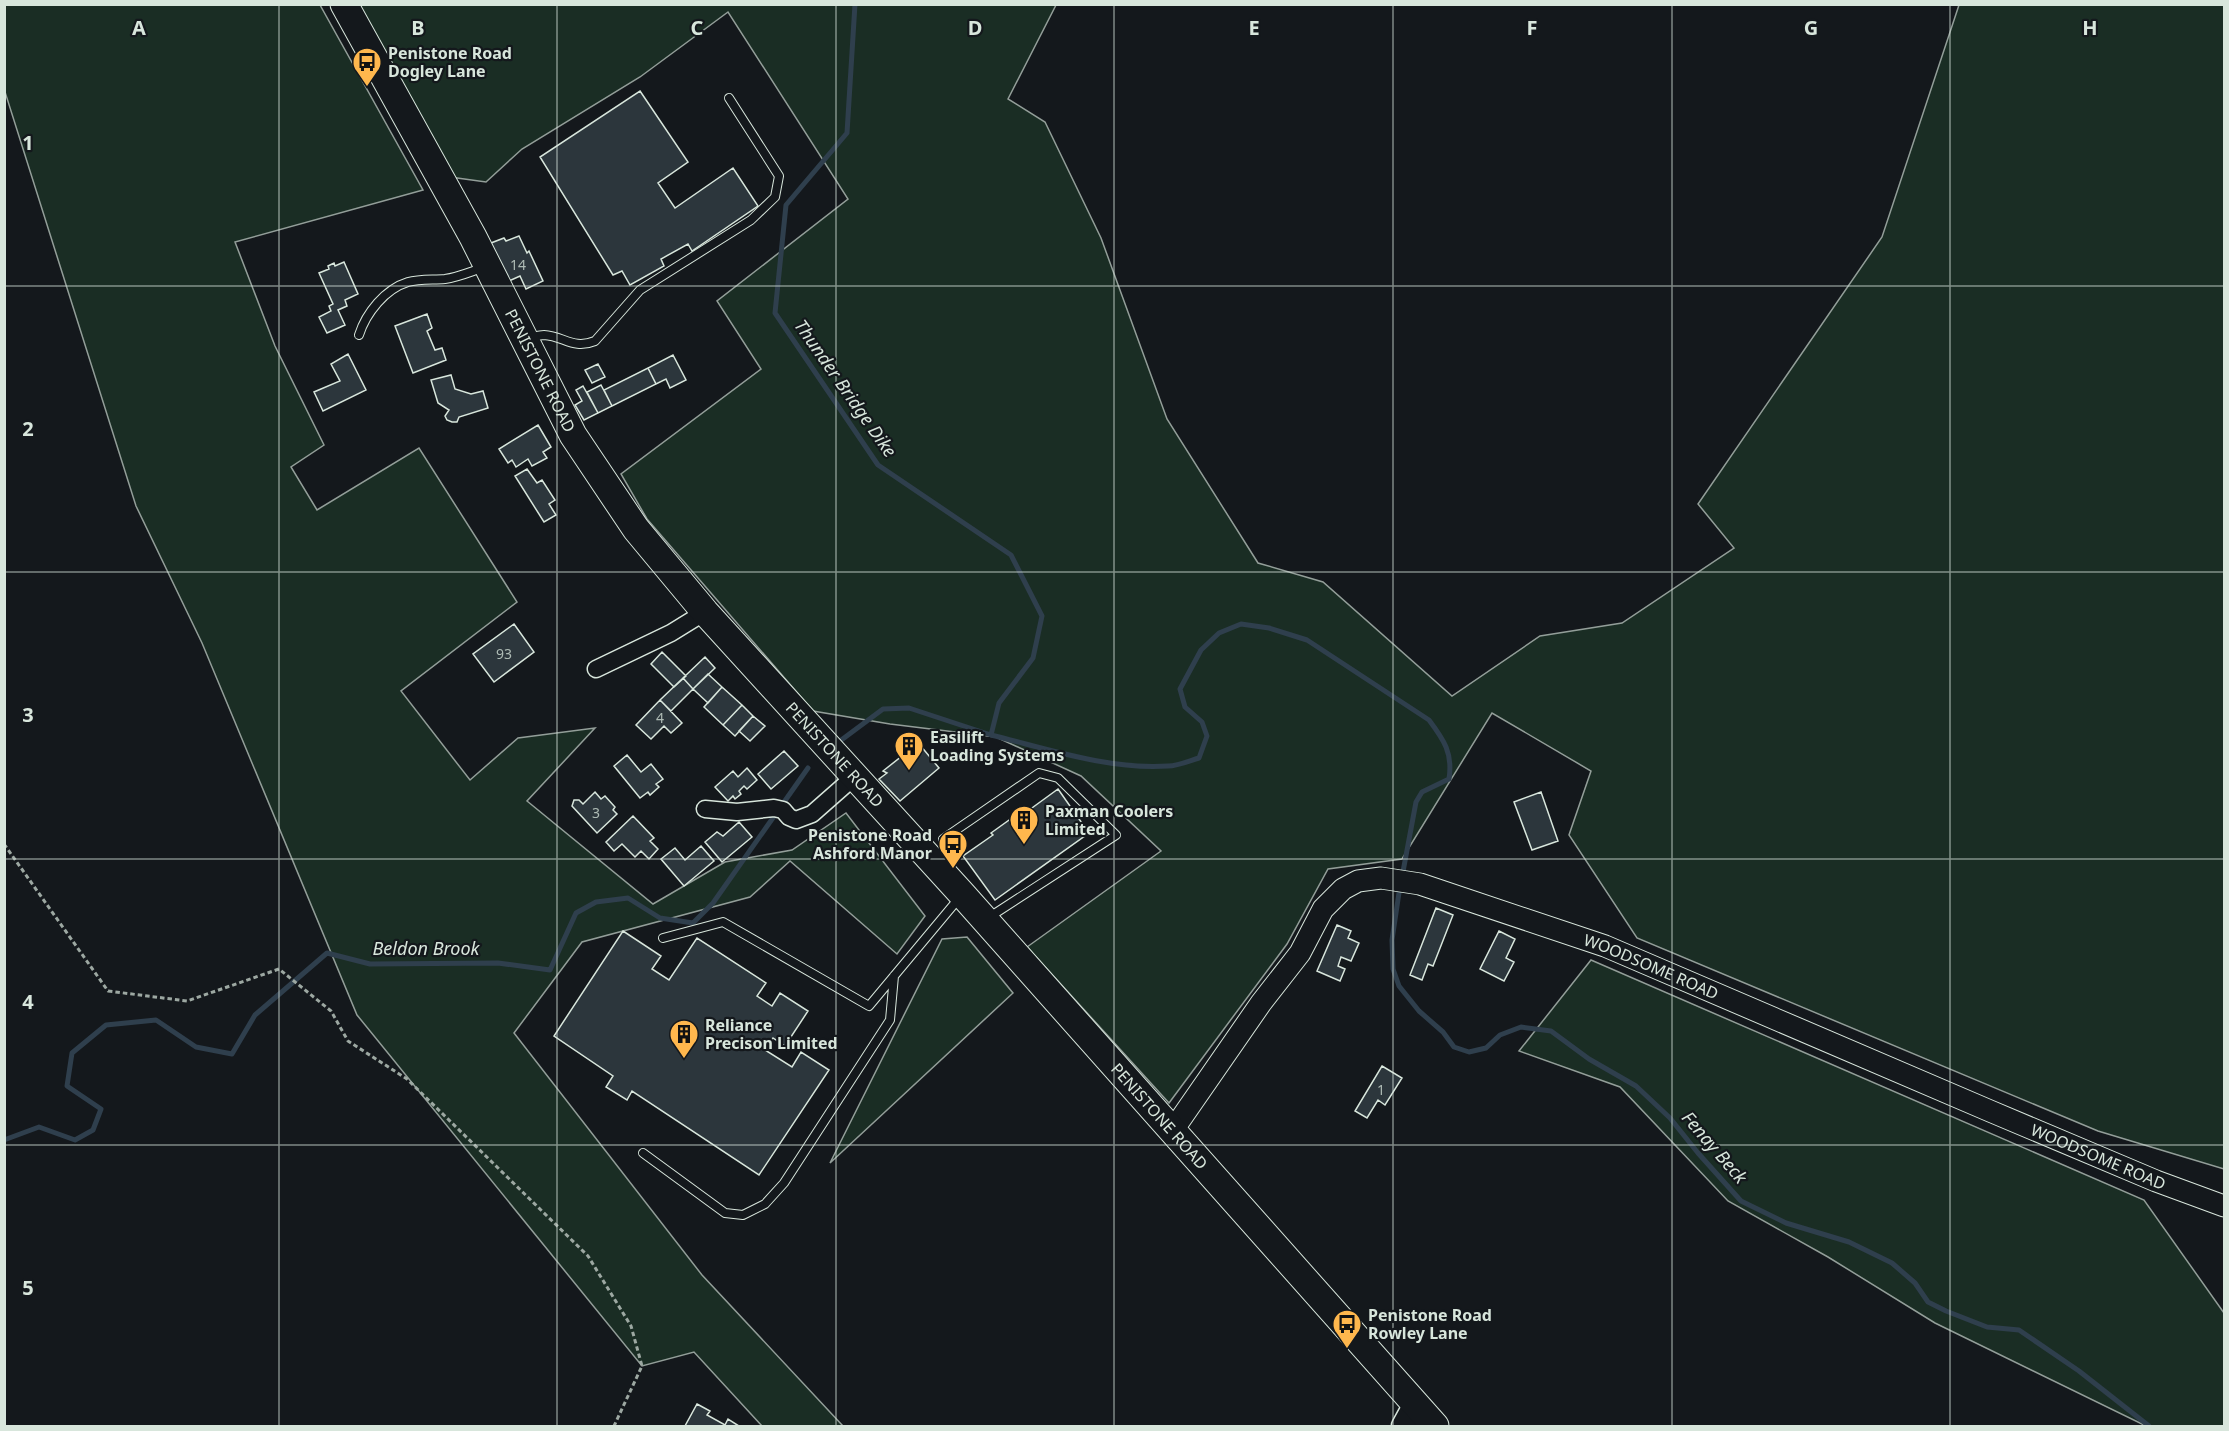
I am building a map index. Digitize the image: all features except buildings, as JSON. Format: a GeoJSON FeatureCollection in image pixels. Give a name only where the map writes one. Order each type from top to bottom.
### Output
{"type":"FeatureCollection","features":[{"type":"Feature","properties":{"kind":"highway","name":"PENISTONE ROAD"},"geometry":{"type":"LineString","coordinates":[[344,4],[488,266],[573,435],[636,529],[705,612],[1173,1130],[1409,1415],[1435,1426]]}},
{"type":"Feature","properties":{"kind":"street"},"geometry":{"type":"LineString","coordinates":[[596,669],[671,633],[705,612]]}},
{"type":"Feature","properties":{"kind":"street"},"geometry":{"type":"LineString","coordinates":[[705,809],[737,812],[778,809],[796,820],[812,814],[854,777]]}},
{"type":"Feature","properties":{"kind":"street","name":"WOODSOME ROAD"},"geometry":{"type":"LineString","coordinates":[[1173,1130],[1261,1003],[1300,953],[1323,909],[1343,889],[1358,881],[1381,878],[1420,884],[1605,946],[2063,1142],[2156,1181],[2224,1206]]}},
{"type":"Feature","properties":{"kind":"lane"},"geometry":{"type":"LineString","coordinates":[[526,339],[543,335],[574,344],[586,345],[595,341],[640,290],[751,220],[775,197],[779,176],[729,98]]}},
{"type":"Feature","properties":{"kind":"lane"},"geometry":{"type":"LineString","coordinates":[[359,335],[362,324],[377,303],[386,294],[407,282],[445,279],[488,266]]}},
{"type":"Feature","properties":{"kind":"lane"},"geometry":{"type":"LineString","coordinates":[[943,839],[1040,773],[1058,778],[1116,835],[985,920]]}},
{"type":"Feature","properties":{"kind":"lane"},"geometry":{"type":"LineString","coordinates":[[663,938],[723,922],[869,1006],[962,894]]}},
{"type":"Feature","properties":{"kind":"lane"},"geometry":{"type":"LineString","coordinates":[[643,1153],[725,1213],[743,1215],[765,1204],[784,1183],[890,1020],[894,976]]}},
{"type":"Feature","properties":{"kind":"path"},"geometry":{"type":"LineString","coordinates":[[4,844],[108,991],[187,1000],[279,969],[332,1011],[348,1041],[407,1079],[588,1256],[631,1326],[642,1366],[614,1426]]}},
{"type":"Feature","properties":{"kind":"green space"},"geometry":{"type":"Polygon","coordinates":[[[4,5],[320,5],[423,190],[235,242],[275,346],[324,445],[291,467],[317,510],[419,448],[517,602],[401,691],[470,780],[518,738],[595,728],[527,801],[653,904],[725,862],[792,850],[846,813],[925,916],[897,954],[790,861],[750,897],[582,942],[514,1033],[702,1275],[843,1426],[762,1426],[694,1352],[642,1366],[357,1015],[202,643],[136,506],[5,92],[4,5]]]}},
{"type":"Feature","properties":{"kind":"green space"},"geometry":{"type":"Polygon","coordinates":[[[357,5],[1056,5],[1008,99],[1045,122],[1101,238],[1167,419],[1258,563],[1323,582],[1452,696],[1540,636],[1622,623],[1734,548],[1698,504],[1882,237],[1959,5],[2224,5],[2224,1169],[2098,1131],[1637,938],[1569,835],[1591,771],[1492,713],[1402,859],[1328,869],[1287,944],[1169,1103],[1027,947],[1161,851],[1081,776],[996,737],[890,724],[813,711],[647,519],[621,474],[761,369],[717,301],[848,199],[728,12],[640,77],[522,149],[486,182],[450,177],[357,5]]]}},
{"type":"Feature","properties":{"kind":"green space"},"geometry":{"type":"Polygon","coordinates":[[[967,937],[1013,993],[830,1163],[942,939],[967,937]]]}},
{"type":"Feature","properties":{"kind":"green space"},"geometry":{"type":"Polygon","coordinates":[[[1591,960],[2144,1200],[2224,1313],[2224,1426],[2146,1426],[1935,1323],[1828,1257],[1728,1201],[1620,1087],[1519,1051],[1591,960]]]}},
{"type":"Feature","properties":{"kind":"waterway","name":"Thunder Bridge Dike"},"geometry":{"type":"LineString","coordinates":[[855,4],[847,133],[786,205],[775,313],[878,465],[1011,555],[1042,616],[1033,658],[999,703],[991,735],[1101,762],[1146,766],[1172,766],[1183,763],[1199,758],[1207,736],[1202,722],[1185,707],[1180,689],[1201,650],[1219,633],[1241,624],[1269,628],[1307,640],[1429,720],[1446,747],[1450,762],[1449,779],[1422,792],[1416,802],[1402,877]]}},
{"type":"Feature","properties":{"kind":"waterway","name":"Beldon Brook"},"geometry":{"type":"LineString","coordinates":[[840,741],[883,709],[909,708],[991,735]]}},
{"type":"Feature","properties":{"kind":"waterway","name":"Beldon Brook"},"geometry":{"type":"LineString","coordinates":[[4,1140],[39,1127],[75,1140],[93,1130],[101,1109],[67,1086],[72,1053],[106,1025],[156,1020],[196,1047],[232,1054],[255,1015],[327,953],[370,964],[498,963],[550,970],[576,913],[596,902],[628,898],[660,918],[693,923],[713,903],[808,768]]}},
{"type":"Feature","properties":{"kind":"waterway","name":"Fenay Beck"},"geometry":{"type":"LineString","coordinates":[[1400,886],[1392,940],[1393,969],[1399,986],[1419,1011],[1443,1032],[1454,1047],[1469,1052],[1486,1048],[1500,1035],[1521,1027],[1551,1031],[1589,1059],[1636,1086],[1670,1118],[1741,1201],[1786,1223],[1849,1242],[1892,1263],[1915,1283],[1928,1302],[1946,1311],[1987,1327],[2019,1330],[2079,1371],[2149,1426]]}},
{"type":"Feature","properties":{"kind":"place","name":"Penistone Road Dogley Lane"},"geometry":{"type":"Point","coordinates":[367,88]}},
{"type":"Feature","properties":{"kind":"place","name":"Easilift Loading Systems"},"geometry":{"type":"Point","coordinates":[909,772]}},
{"type":"Feature","properties":{"kind":"place","name":"Paxman Coolers Limited"},"geometry":{"type":"Point","coordinates":[1024,846]}},
{"type":"Feature","properties":{"kind":"place","name":"Penistone Road Ashford Manor"},"geometry":{"type":"Point","coordinates":[953,870]}},
{"type":"Feature","properties":{"kind":"place","name":"Reliance Precison Limited"},"geometry":{"type":"Point","coordinates":[684,1060]}},
{"type":"Feature","properties":{"kind":"place","name":"Penistone Road Rowley Lane"},"geometry":{"type":"Point","coordinates":[1347,1350]}}]}
